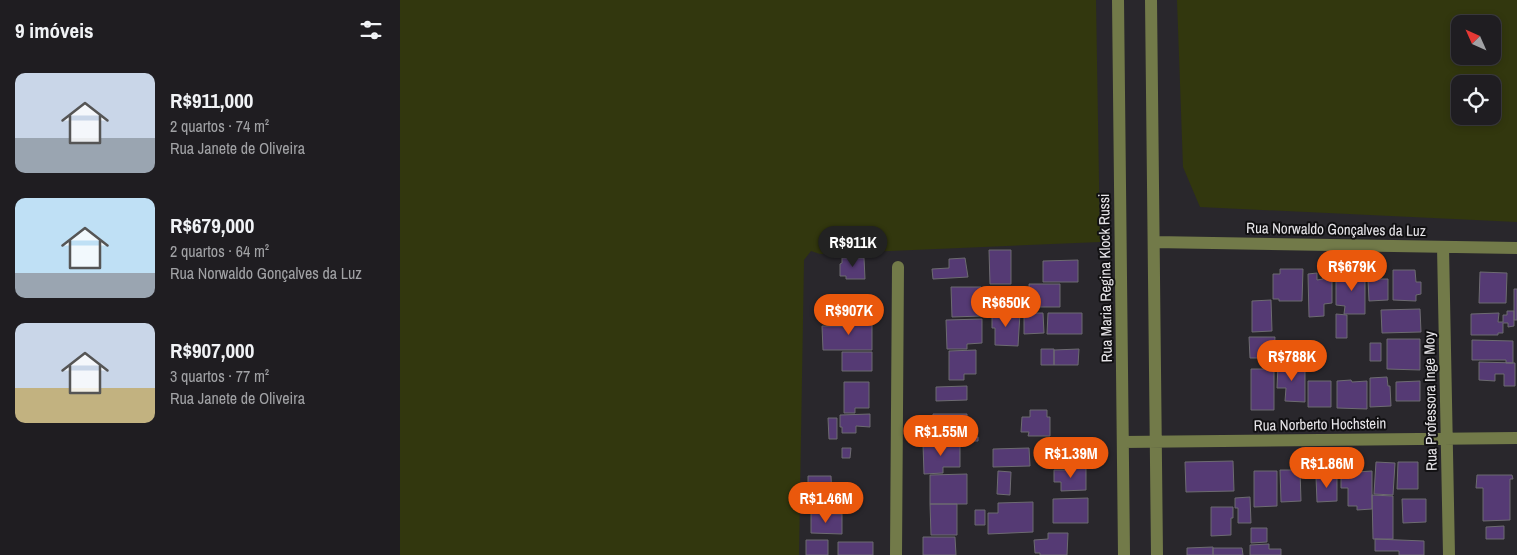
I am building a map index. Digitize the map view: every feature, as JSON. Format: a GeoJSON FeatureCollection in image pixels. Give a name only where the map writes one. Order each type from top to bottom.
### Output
{"type":"FeatureCollection","features":[{"type":"Feature","properties":{"kind":"street","name":"Rua Maria Regina Klock Russi"},"geometry":{"type":"LineString","coordinates":[[1118,0],[1124,555]]}},
{"type":"Feature","properties":{"kind":"street"},"geometry":{"type":"LineString","coordinates":[[1151,0],[1157,555]]}},
{"type":"Feature","properties":{"kind":"street","name":"Rua Norwaldo Gonçalves da Luz"},"geometry":{"type":"LineString","coordinates":[[1154,242],[1517,248]]}},
{"type":"Feature","properties":{"kind":"street","name":"Rua Professora Inge Moy"},"geometry":{"type":"LineString","coordinates":[[1444,247],[1449,555]]}},
{"type":"Feature","properties":{"kind":"street"},"geometry":{"type":"LineString","coordinates":[[896,555],[898,267]]}},
{"type":"Feature","properties":{"kind":"street","name":"Rua Norberto Hochstein"},"geometry":{"type":"LineString","coordinates":[[1123,442],[1517,438]]}},
{"type":"Feature","properties":{"kind":"green space"},"geometry":{"type":"Polygon","coordinates":[[[400,0],[1096,0],[1100,242],[820,254],[811,251],[804,260],[799,555],[400,555],[400,0]]]}},
{"type":"Feature","properties":{"kind":"green space"},"geometry":{"type":"Polygon","coordinates":[[[1177,0],[1517,0],[1517,222],[1200,207],[1183,167],[1177,0]]]}},
{"type":"Feature","properties":{"kind":"building"},"geometry":{"type":"Polygon","coordinates":[[[989,250],[1011,250],[1011,284],[990,284],[989,250]]]}},
{"type":"Feature","properties":{"kind":"building"},"geometry":{"type":"Polygon","coordinates":[[[842,258],[864,258],[865,279],[846,279],[846,276],[840,276],[842,258]]]}},
{"type":"Feature","properties":{"kind":"building"},"geometry":{"type":"Polygon","coordinates":[[[965,258],[968,277],[933,279],[932,269],[949,268],[949,259],[965,258]]]}},
{"type":"Feature","properties":{"kind":"building"},"geometry":{"type":"Polygon","coordinates":[[[1078,260],[1078,282],[1043,282],[1043,261],[1078,260]]]}},
{"type":"Feature","properties":{"kind":"building"},"geometry":{"type":"Polygon","coordinates":[[[1280,269],[1303,269],[1302,301],[1279,301],[1279,299],[1273,299],[1273,274],[1280,274],[1280,269]]]}},
{"type":"Feature","properties":{"kind":"building"},"geometry":{"type":"Polygon","coordinates":[[[1365,270],[1365,314],[1344,314],[1345,306],[1336,305],[1336,280],[1343,279],[1342,271],[1365,270]]]}},
{"type":"Feature","properties":{"kind":"building"},"geometry":{"type":"Polygon","coordinates":[[[1393,270],[1415,270],[1416,282],[1421,282],[1421,294],[1416,295],[1416,301],[1393,300],[1393,270]]]}},
{"type":"Feature","properties":{"kind":"building"},"geometry":{"type":"Polygon","coordinates":[[[1480,272],[1507,273],[1506,303],[1479,303],[1480,272]]]}},
{"type":"Feature","properties":{"kind":"building"},"geometry":{"type":"Polygon","coordinates":[[[1317,273],[1317,280],[1323,279],[1323,277],[1332,277],[1332,303],[1324,304],[1324,316],[1309,317],[1308,274],[1317,273]]]}},
{"type":"Feature","properties":{"kind":"building"},"geometry":{"type":"Polygon","coordinates":[[[1368,279],[1388,279],[1388,300],[1369,301],[1368,279]]]}},
{"type":"Feature","properties":{"kind":"building"},"geometry":{"type":"Polygon","coordinates":[[[1029,284],[1060,284],[1060,307],[1030,307],[1029,284]]]}},
{"type":"Feature","properties":{"kind":"building"},"geometry":{"type":"Polygon","coordinates":[[[951,287],[981,287],[982,316],[952,317],[951,287]]]}},
{"type":"Feature","properties":{"kind":"building"},"geometry":{"type":"Polygon","coordinates":[[[1514,289],[1517,289],[1517,320],[1514,320],[1514,289]]]}},
{"type":"Feature","properties":{"kind":"building"},"geometry":{"type":"Polygon","coordinates":[[[870,296],[870,318],[835,319],[835,297],[870,296]]]}},
{"type":"Feature","properties":{"kind":"building"},"geometry":{"type":"Polygon","coordinates":[[[1271,300],[1272,331],[1252,332],[1252,301],[1271,300]]]}},
{"type":"Feature","properties":{"kind":"building"},"geometry":{"type":"Polygon","coordinates":[[[1420,309],[1421,332],[1382,333],[1381,310],[1420,309]]]}},
{"type":"Feature","properties":{"kind":"building"},"geometry":{"type":"Polygon","coordinates":[[[1507,311],[1514,311],[1514,326],[1508,327],[1508,323],[1503,323],[1503,333],[1498,333],[1498,335],[1471,335],[1471,314],[1499,313],[1498,322],[1503,322],[1503,315],[1507,315],[1507,311]]]}},
{"type":"Feature","properties":{"kind":"building"},"geometry":{"type":"Polygon","coordinates":[[[992,312],[1020,313],[1018,346],[995,345],[995,328],[992,328],[992,312]]]}},
{"type":"Feature","properties":{"kind":"building"},"geometry":{"type":"Polygon","coordinates":[[[1024,313],[1043,313],[1044,333],[1024,334],[1024,313]]]}},
{"type":"Feature","properties":{"kind":"building"},"geometry":{"type":"Polygon","coordinates":[[[1048,313],[1082,313],[1082,334],[1047,334],[1048,313]]]}},
{"type":"Feature","properties":{"kind":"building"},"geometry":{"type":"Polygon","coordinates":[[[1336,314],[1347,315],[1347,338],[1336,338],[1336,314]]]}},
{"type":"Feature","properties":{"kind":"building"},"geometry":{"type":"Polygon","coordinates":[[[982,319],[982,343],[967,344],[967,349],[947,349],[946,320],[982,319]]]}},
{"type":"Feature","properties":{"kind":"building"},"geometry":{"type":"Polygon","coordinates":[[[872,320],[872,350],[823,350],[822,326],[848,326],[848,321],[872,320]]]}},
{"type":"Feature","properties":{"kind":"building"},"geometry":{"type":"Polygon","coordinates":[[[1249,337],[1275,337],[1274,358],[1250,358],[1249,337]]]}},
{"type":"Feature","properties":{"kind":"building"},"geometry":{"type":"Polygon","coordinates":[[[1387,339],[1420,339],[1420,370],[1387,369],[1387,339]]]}},
{"type":"Feature","properties":{"kind":"building"},"geometry":{"type":"Polygon","coordinates":[[[1472,340],[1513,341],[1513,363],[1506,363],[1506,360],[1472,360],[1472,340]]]}},
{"type":"Feature","properties":{"kind":"building"},"geometry":{"type":"Polygon","coordinates":[[[1370,343],[1381,343],[1381,361],[1370,361],[1370,343]]]}},
{"type":"Feature","properties":{"kind":"building"},"geometry":{"type":"Polygon","coordinates":[[[1041,349],[1054,349],[1054,365],[1041,365],[1041,349]]]}},
{"type":"Feature","properties":{"kind":"building"},"geometry":{"type":"Polygon","coordinates":[[[1079,349],[1078,365],[1054,365],[1054,350],[1079,349]]]}},
{"type":"Feature","properties":{"kind":"building"},"geometry":{"type":"Polygon","coordinates":[[[976,350],[976,374],[964,374],[964,380],[949,380],[949,351],[976,350]]]}},
{"type":"Feature","properties":{"kind":"building"},"geometry":{"type":"Polygon","coordinates":[[[842,352],[872,352],[872,371],[842,371],[842,352]]]}},
{"type":"Feature","properties":{"kind":"building"},"geometry":{"type":"Polygon","coordinates":[[[1479,362],[1515,363],[1515,386],[1504,386],[1504,374],[1495,374],[1495,381],[1479,380],[1479,362]]]}},
{"type":"Feature","properties":{"kind":"building"},"geometry":{"type":"Polygon","coordinates":[[[1278,365],[1305,366],[1305,402],[1285,401],[1286,388],[1277,388],[1278,365]]]}},
{"type":"Feature","properties":{"kind":"building"},"geometry":{"type":"Polygon","coordinates":[[[1251,369],[1274,369],[1274,410],[1251,410],[1251,369]]]}},
{"type":"Feature","properties":{"kind":"building"},"geometry":{"type":"Polygon","coordinates":[[[1387,377],[1388,386],[1390,386],[1391,406],[1370,407],[1370,378],[1387,377]]]}},
{"type":"Feature","properties":{"kind":"building"},"geometry":{"type":"Polygon","coordinates":[[[1351,380],[1352,382],[1367,381],[1367,409],[1337,408],[1337,381],[1351,380]]]}},
{"type":"Feature","properties":{"kind":"building"},"geometry":{"type":"Polygon","coordinates":[[[1308,381],[1331,381],[1331,407],[1308,407],[1308,381]]]}},
{"type":"Feature","properties":{"kind":"building"},"geometry":{"type":"Polygon","coordinates":[[[1420,381],[1420,401],[1396,401],[1396,382],[1420,381]]]}},
{"type":"Feature","properties":{"kind":"building"},"geometry":{"type":"Polygon","coordinates":[[[844,382],[869,382],[869,408],[855,408],[855,413],[844,413],[844,382]]]}},
{"type":"Feature","properties":{"kind":"building"},"geometry":{"type":"Polygon","coordinates":[[[967,386],[967,400],[936,401],[936,387],[967,386]]]}},
{"type":"Feature","properties":{"kind":"building"},"geometry":{"type":"Polygon","coordinates":[[[1030,410],[1047,410],[1047,417],[1050,417],[1050,436],[1028,436],[1029,432],[1021,432],[1022,417],[1030,417],[1030,410]]]}},
{"type":"Feature","properties":{"kind":"building"},"geometry":{"type":"Polygon","coordinates":[[[870,414],[870,427],[856,426],[856,433],[842,433],[840,415],[870,414]]]}},
{"type":"Feature","properties":{"kind":"building"},"geometry":{"type":"Polygon","coordinates":[[[933,414],[967,414],[967,430],[971,430],[971,437],[978,437],[978,441],[933,442],[933,414]]]}},
{"type":"Feature","properties":{"kind":"building"},"geometry":{"type":"Polygon","coordinates":[[[828,418],[837,418],[837,439],[829,439],[828,418]]]}},
{"type":"Feature","properties":{"kind":"building"},"geometry":{"type":"Polygon","coordinates":[[[1064,438],[1089,439],[1089,458],[1064,458],[1064,438]]]}},
{"type":"Feature","properties":{"kind":"building"},"geometry":{"type":"Polygon","coordinates":[[[960,443],[960,467],[943,467],[943,473],[924,474],[923,444],[960,443]]]}},
{"type":"Feature","properties":{"kind":"building"},"geometry":{"type":"Polygon","coordinates":[[[842,448],[851,448],[850,458],[842,458],[842,448]]]}},
{"type":"Feature","properties":{"kind":"building"},"geometry":{"type":"Polygon","coordinates":[[[1029,448],[1030,466],[993,467],[993,449],[1029,448]]]}},
{"type":"Feature","properties":{"kind":"building"},"geometry":{"type":"Polygon","coordinates":[[[1233,461],[1234,491],[1186,492],[1185,462],[1233,461]]]}},
{"type":"Feature","properties":{"kind":"building"},"geometry":{"type":"Polygon","coordinates":[[[1376,462],[1395,463],[1393,495],[1374,494],[1376,462]]]}},
{"type":"Feature","properties":{"kind":"building"},"geometry":{"type":"Polygon","coordinates":[[[1398,462],[1418,462],[1418,489],[1397,489],[1398,462]]]}},
{"type":"Feature","properties":{"kind":"building"},"geometry":{"type":"Polygon","coordinates":[[[1067,468],[1086,468],[1086,490],[1061,491],[1061,482],[1054,482],[1054,470],[1067,470],[1067,468]]]}},
{"type":"Feature","properties":{"kind":"building"},"geometry":{"type":"Polygon","coordinates":[[[1280,470],[1300,470],[1301,501],[1281,502],[1280,470]]]}},
{"type":"Feature","properties":{"kind":"building"},"geometry":{"type":"Polygon","coordinates":[[[998,471],[1011,472],[1010,495],[997,494],[998,471]]]}},
{"type":"Feature","properties":{"kind":"building"},"geometry":{"type":"Polygon","coordinates":[[[1254,471],[1277,471],[1277,506],[1254,507],[1254,471]]]}},
{"type":"Feature","properties":{"kind":"building"},"geometry":{"type":"Polygon","coordinates":[[[1372,471],[1372,509],[1357,510],[1357,506],[1348,506],[1348,488],[1341,488],[1341,473],[1372,471]]]}},
{"type":"Feature","properties":{"kind":"building"},"geometry":{"type":"Polygon","coordinates":[[[967,474],[967,504],[930,504],[930,475],[967,474]]]}},
{"type":"Feature","properties":{"kind":"building"},"geometry":{"type":"Polygon","coordinates":[[[1477,475],[1512,475],[1513,479],[1510,479],[1510,520],[1483,521],[1483,488],[1476,488],[1477,475]]]}},
{"type":"Feature","properties":{"kind":"building"},"geometry":{"type":"Polygon","coordinates":[[[808,476],[831,476],[832,497],[816,498],[816,485],[808,487],[808,476]]]}},
{"type":"Feature","properties":{"kind":"building"},"geometry":{"type":"Polygon","coordinates":[[[1316,477],[1337,477],[1337,501],[1317,502],[1316,477]]]}},
{"type":"Feature","properties":{"kind":"building"},"geometry":{"type":"Polygon","coordinates":[[[1372,495],[1393,496],[1393,539],[1373,539],[1372,495]]]}},
{"type":"Feature","properties":{"kind":"building"},"geometry":{"type":"Polygon","coordinates":[[[1250,497],[1251,523],[1238,523],[1238,508],[1235,508],[1235,498],[1250,497]]]}},
{"type":"Feature","properties":{"kind":"building"},"geometry":{"type":"Polygon","coordinates":[[[1088,498],[1088,523],[1053,523],[1053,499],[1088,498]]]}},
{"type":"Feature","properties":{"kind":"building"},"geometry":{"type":"Polygon","coordinates":[[[1402,499],[1426,499],[1426,522],[1403,523],[1402,499]]]}},
{"type":"Feature","properties":{"kind":"building"},"geometry":{"type":"Polygon","coordinates":[[[1033,502],[1033,532],[988,534],[988,513],[998,513],[998,503],[1033,502]]]}},
{"type":"Feature","properties":{"kind":"building"},"geometry":{"type":"Polygon","coordinates":[[[930,504],[957,504],[957,535],[931,535],[930,504]]]}},
{"type":"Feature","properties":{"kind":"building"},"geometry":{"type":"Polygon","coordinates":[[[1211,507],[1233,507],[1231,535],[1211,536],[1211,507]]]}},
{"type":"Feature","properties":{"kind":"building"},"geometry":{"type":"Polygon","coordinates":[[[975,510],[985,510],[985,525],[975,525],[975,510]]]}},
{"type":"Feature","properties":{"kind":"building"},"geometry":{"type":"Polygon","coordinates":[[[811,513],[842,514],[842,534],[811,533],[811,513]]]}},
{"type":"Feature","properties":{"kind":"building"},"geometry":{"type":"Polygon","coordinates":[[[1504,526],[1504,539],[1486,539],[1486,527],[1504,526]]]}},
{"type":"Feature","properties":{"kind":"building"},"geometry":{"type":"Polygon","coordinates":[[[1251,528],[1267,528],[1267,542],[1251,543],[1251,528]]]}},
{"type":"Feature","properties":{"kind":"building"},"geometry":{"type":"Polygon","coordinates":[[[1048,533],[1068,533],[1067,555],[1040,555],[1040,553],[1035,553],[1034,540],[1048,539],[1048,533]]]}},
{"type":"Feature","properties":{"kind":"building"},"geometry":{"type":"Polygon","coordinates":[[[923,537],[955,537],[956,555],[923,555],[923,537]]]}},
{"type":"Feature","properties":{"kind":"building"},"geometry":{"type":"Polygon","coordinates":[[[1375,539],[1424,541],[1424,555],[1399,555],[1399,551],[1375,551],[1375,539]]]}},
{"type":"Feature","properties":{"kind":"building"},"geometry":{"type":"Polygon","coordinates":[[[806,540],[828,540],[828,555],[806,555],[806,540]]]}},
{"type":"Feature","properties":{"kind":"building"},"geometry":{"type":"Polygon","coordinates":[[[838,542],[873,542],[873,555],[838,555],[838,542]]]}},
{"type":"Feature","properties":{"kind":"building"},"geometry":{"type":"Polygon","coordinates":[[[1269,544],[1269,549],[1281,549],[1281,555],[1250,555],[1250,545],[1269,544]]]}},
{"type":"Feature","properties":{"kind":"building"},"geometry":{"type":"Polygon","coordinates":[[[1213,547],[1213,555],[1187,555],[1187,548],[1213,547]]]}},
{"type":"Feature","properties":{"kind":"building"},"geometry":{"type":"Polygon","coordinates":[[[1213,548],[1242,548],[1243,555],[1213,555],[1213,548]]]}}]}
